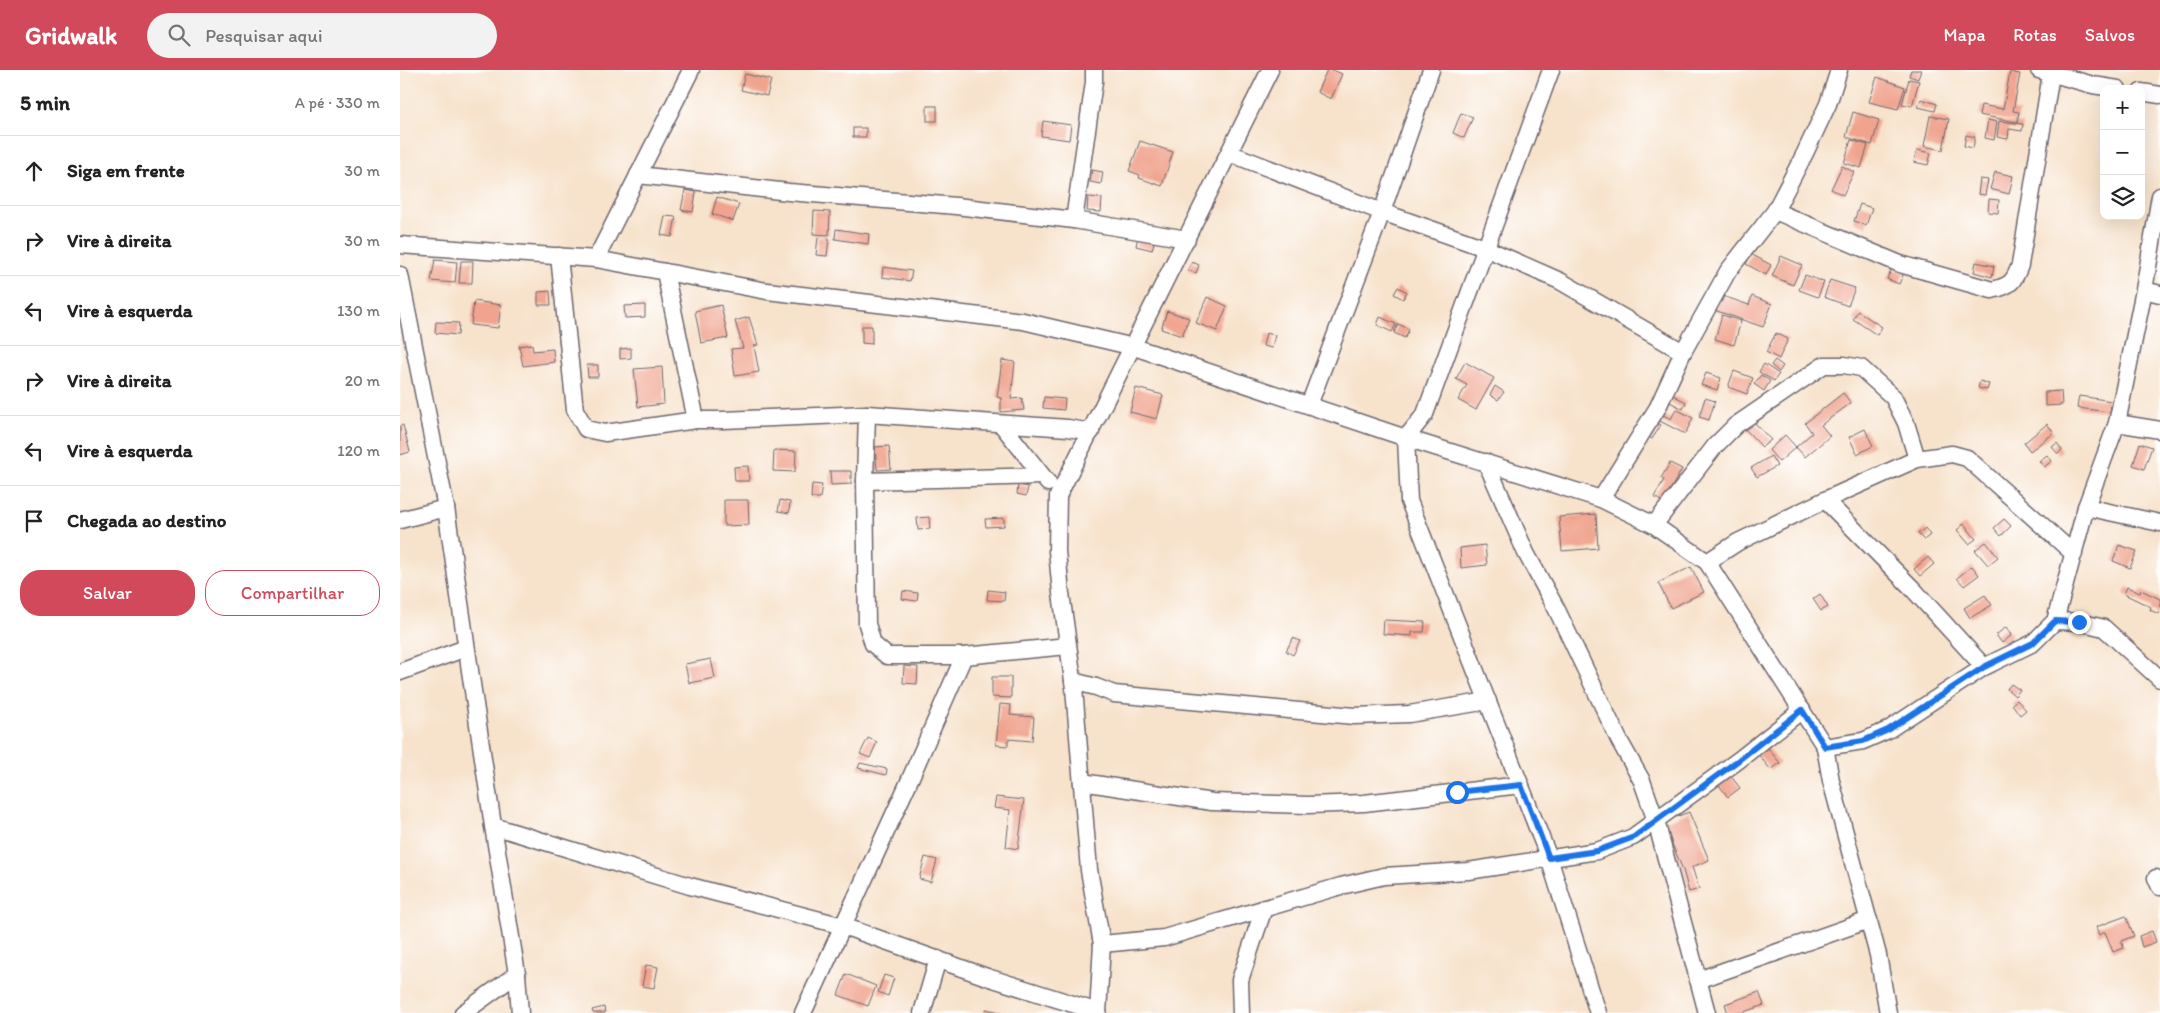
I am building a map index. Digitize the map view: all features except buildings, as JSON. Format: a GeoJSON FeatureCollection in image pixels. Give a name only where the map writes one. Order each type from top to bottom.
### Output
{"type":"FeatureCollection","features":[{"type":"Feature","properties":{"kind":"street"},"geometry":{"type":"LineString","coordinates":[[596,259],[691,70]]}},
{"type":"Feature","properties":{"kind":"street"},"geometry":{"type":"LineString","coordinates":[[1074,220],[1094,70]]}},
{"type":"Feature","properties":{"kind":"street"},"geometry":{"type":"LineString","coordinates":[[492,826],[690,886],[843,926],[1098,1012],[1102,944],[1089,870],[1073,681],[1057,551],[1058,496],[1134,347],[1270,70]]}},
{"type":"Feature","properties":{"kind":"street"},"geometry":{"type":"LineString","coordinates":[[1309,405],[1382,212],[1431,70]]}},
{"type":"Feature","properties":{"kind":"street"},"geometry":{"type":"LineString","coordinates":[[1551,70],[1424,414],[1406,438],[1409,501],[1549,858],[1598,1013]]}},
{"type":"Feature","properties":{"kind":"street"},"geometry":{"type":"LineString","coordinates":[[1600,499],[1658,408],[1684,352],[1728,271],[1775,211],[1828,104],[1839,70]]}},
{"type":"Feature","properties":{"kind":"street"},"geometry":{"type":"LineString","coordinates":[[1775,211],[1900,264],[1992,290],[2004,287],[2015,279],[2020,265],[2045,72],[2100,86]]}},
{"type":"Feature","properties":{"kind":"street"},"geometry":{"type":"LineString","coordinates":[[2145,93],[2160,95]]}},
{"type":"Feature","properties":{"kind":"street"},"geometry":{"type":"LineString","coordinates":[[1229,153],[1382,212],[1484,248],[1560,281],[1684,352]]}},
{"type":"Feature","properties":{"kind":"street"},"geometry":{"type":"LineString","coordinates":[[638,175],[789,192],[956,206],[1074,220],[1187,239]]}},
{"type":"Feature","properties":{"kind":"street"},"geometry":{"type":"LineString","coordinates":[[1825,747],[1863,741],[1888,730],[1984,667],[2033,643],[2055,621],[2086,508],[2117,424],[2152,292],[2160,196]]}},
{"type":"Feature","properties":{"kind":"street"},"geometry":{"type":"LineString","coordinates":[[400,245],[596,259],[767,291],[1023,321],[1134,347],[1406,438],[1600,499],[1654,526],[1707,562],[1825,747],[1831,781],[1878,955],[1888,1013]]}},
{"type":"Feature","properties":{"kind":"street"},"geometry":{"type":"LineString","coordinates":[[559,256],[575,410],[586,429],[605,433],[696,420],[867,414],[1068,428],[1091,432]]}},
{"type":"Feature","properties":{"kind":"street"},"geometry":{"type":"LineString","coordinates":[[665,272],[696,420]]}},
{"type":"Feature","properties":{"kind":"street"},"geometry":{"type":"LineString","coordinates":[[400,275],[446,508],[492,826],[517,974],[520,1013]]}},
{"type":"Feature","properties":{"kind":"street"},"geometry":{"type":"LineString","coordinates":[[1654,526],[1715,446],[1736,425],[1824,365],[1844,365],[1861,368],[1893,397],[1906,423],[1917,459]]}},
{"type":"Feature","properties":{"kind":"street"},"geometry":{"type":"LineString","coordinates":[[867,414],[864,481],[868,624],[873,644],[887,656],[964,656],[1068,646]]}},
{"type":"Feature","properties":{"kind":"street"},"geometry":{"type":"LineString","coordinates":[[1002,424],[1058,496]]}},
{"type":"Feature","properties":{"kind":"street"},"geometry":{"type":"LineString","coordinates":[[2117,424],[2160,430]]}},
{"type":"Feature","properties":{"kind":"street"},"geometry":{"type":"LineString","coordinates":[[1707,562],[1738,542],[1825,500],[1917,459],[1952,454],[1967,458],[2074,554]]}},
{"type":"Feature","properties":{"kind":"street"},"geometry":{"type":"LineString","coordinates":[[1486,462],[1526,552],[1556,608],[1619,740],[1642,781],[1656,821],[1707,1013]]}},
{"type":"Feature","properties":{"kind":"street"},"geometry":{"type":"LineString","coordinates":[[864,481],[1042,476]]}},
{"type":"Feature","properties":{"kind":"street"},"geometry":{"type":"LineString","coordinates":[[1825,500],[1912,588],[1984,667]]}},
{"type":"Feature","properties":{"kind":"street"},"geometry":{"type":"LineString","coordinates":[[400,520],[446,508]]}},
{"type":"Feature","properties":{"kind":"street"},"geometry":{"type":"LineString","coordinates":[[2086,508],[2160,523]]}},
{"type":"Feature","properties":{"kind":"street"},"geometry":{"type":"LineString","coordinates":[[2055,621],[2079,622],[2104,628],[2160,679]]}},
{"type":"Feature","properties":{"kind":"street"},"geometry":{"type":"LineString","coordinates":[[400,672],[466,648]]}},
{"type":"Feature","properties":{"kind":"street"},"geometry":{"type":"LineString","coordinates":[[804,1013],[911,778],[964,656]]}},
{"type":"Feature","properties":{"kind":"street"},"geometry":{"type":"LineString","coordinates":[[1073,681],[1114,694],[1354,716],[1410,714],[1488,702]]}},
{"type":"Feature","properties":{"kind":"street"},"geometry":{"type":"LineString","coordinates":[[1102,944],[1164,938],[1341,886],[1384,876],[1468,871],[1597,851],[1634,837],[1740,759],[1802,710]]}},
{"type":"Feature","properties":{"kind":"street"},"geometry":{"type":"LineString","coordinates":[[1082,782],[1212,802],[1308,805],[1416,798],[1521,785]]}},
{"type":"Feature","properties":{"kind":"street"},"geometry":{"type":"LineString","coordinates":[[1241,1013],[1240,980],[1264,908]]}},
{"type":"Feature","properties":{"kind":"street"},"geometry":{"type":"LineString","coordinates":[[1698,980],[1869,920]]}},
{"type":"Feature","properties":{"kind":"street"},"geometry":{"type":"LineString","coordinates":[[922,1013],[938,959]]}},
{"type":"Feature","properties":{"kind":"street"},"geometry":{"type":"LineString","coordinates":[[463,1013],[517,974]]}},
{"type":"Feature","properties":{"kind":"route"},"geometry":{"type":"LineString","coordinates":[[1457,792],[1521,785],[1549,858],[1597,851],[1634,837],[1740,759],[1802,710],[1825,747],[1863,741],[1888,730],[1984,667],[2033,643],[2055,621],[2079,622]]}}]}
